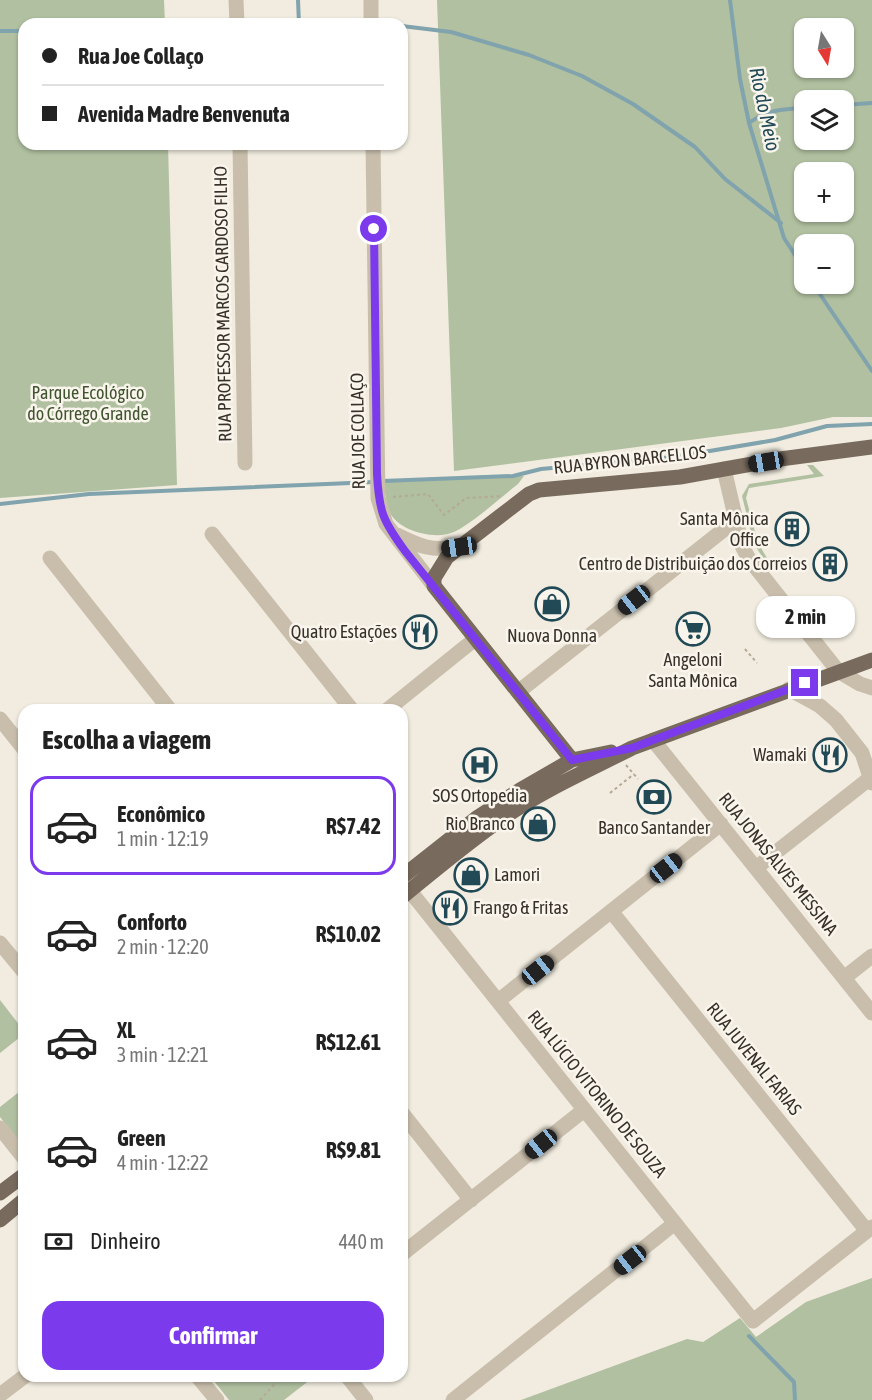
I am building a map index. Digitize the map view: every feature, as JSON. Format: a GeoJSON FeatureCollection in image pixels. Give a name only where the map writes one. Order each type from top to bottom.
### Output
{"type":"FeatureCollection","features":[{"type":"Feature","properties":{"kind":"main road","name":"RUA BYRON BARCELLOS"},"geometry":{"type":"LineString","coordinates":[[434,586],[434,578],[438,569],[447,557],[529,494],[539,490],[680,477],[872,447]]}},
{"type":"Feature","properties":{"kind":"main road","name":"RUA JOE COLLAÇO"},"geometry":{"type":"LineString","coordinates":[[434,586],[572,760]]}},
{"type":"Feature","properties":{"kind":"main road"},"geometry":{"type":"LineString","coordinates":[[408,892],[504,817],[536,797],[632,748],[872,660]]}},
{"type":"Feature","properties":{"kind":"main road"},"geometry":{"type":"LineString","coordinates":[[408,872],[488,810],[572,760],[632,748]]}},
{"type":"Feature","properties":{"kind":"main road"},"geometry":{"type":"LineString","coordinates":[[0,1193],[18,1180]]}},
{"type":"Feature","properties":{"kind":"main road"},"geometry":{"type":"LineString","coordinates":[[0,1220],[18,1205]]}},
{"type":"Feature","properties":{"kind":"street"},"geometry":{"type":"LineString","coordinates":[[237,0],[237,18]]}},
{"type":"Feature","properties":{"kind":"street"},"geometry":{"type":"LineString","coordinates":[[371,0],[371,18]]}},
{"type":"Feature","properties":{"kind":"street","name":"RUA PROFESSOR MARCOS CARDOSO FILHO"},"geometry":{"type":"LineString","coordinates":[[240,150],[245,463]]}},
{"type":"Feature","properties":{"kind":"street","name":"RUA JOE COLLAÇO"},"geometry":{"type":"LineString","coordinates":[[373,150],[378,494],[382,516],[391,532],[434,586]]}},
{"type":"Feature","properties":{"kind":"street"},"geometry":{"type":"LineString","coordinates":[[724,469],[742,546],[749,559],[837,671],[872,688]]}},
{"type":"Feature","properties":{"kind":"street"},"geometry":{"type":"LineString","coordinates":[[518,692],[736,520]]}},
{"type":"Feature","properties":{"kind":"street"},"geometry":{"type":"LineString","coordinates":[[391,532],[428,549],[459,547]]}},
{"type":"Feature","properties":{"kind":"street"},"geometry":{"type":"LineString","coordinates":[[212,534],[347,704]]}},
{"type":"Feature","properties":{"kind":"street"},"geometry":{"type":"LineString","coordinates":[[50,558],[162,704]]}},
{"type":"Feature","properties":{"kind":"street"},"geometry":{"type":"LineString","coordinates":[[394,704],[475,639]]}},
{"type":"Feature","properties":{"kind":"street"},"geometry":{"type":"LineString","coordinates":[[756,868],[871,781],[862,753],[836,720],[820,706],[789,689]]}},
{"type":"Feature","properties":{"kind":"street"},"geometry":{"type":"LineString","coordinates":[[0,719],[18,742]]}},
{"type":"Feature","properties":{"kind":"street","name":"RUA JONAS ALVES MESSINA"},"geometry":{"type":"LineString","coordinates":[[653,740],[872,1013]]}},
{"type":"Feature","properties":{"kind":"street"},"geometry":{"type":"LineString","coordinates":[[498,1001],[721,824]]}},
{"type":"Feature","properties":{"kind":"street","name":"RUA LÚCIO VITORINO DE SOUZA"},"geometry":{"type":"LineString","coordinates":[[408,896],[498,1001],[753,1321],[869,1229]]}},
{"type":"Feature","properties":{"kind":"street","name":"RUA JUVENAL FARIAS"},"geometry":{"type":"LineString","coordinates":[[611,911],[869,1229]]}},
{"type":"Feature","properties":{"kind":"street"},"geometry":{"type":"LineString","coordinates":[[0,943],[18,965]]}},
{"type":"Feature","properties":{"kind":"street"},"geometry":{"type":"LineString","coordinates":[[844,978],[872,956]]}},
{"type":"Feature","properties":{"kind":"street"},"geometry":{"type":"LineString","coordinates":[[408,1249],[584,1110]]}},
{"type":"Feature","properties":{"kind":"street"},"geometry":{"type":"LineString","coordinates":[[408,1121],[471,1200]]}},
{"type":"Feature","properties":{"kind":"street"},"geometry":{"type":"LineString","coordinates":[[0,1128],[18,1150]]}},
{"type":"Feature","properties":{"kind":"street"},"geometry":{"type":"LineString","coordinates":[[453,1400],[675,1223]]}},
{"type":"Feature","properties":{"kind":"street"},"geometry":{"type":"LineString","coordinates":[[0,1395],[18,1381]]}},
{"type":"Feature","properties":{"kind":"street"},"geometry":{"type":"LineString","coordinates":[[202,1382],[217,1400]]}},
{"type":"Feature","properties":{"kind":"street"},"geometry":{"type":"LineString","coordinates":[[352,1382],[366,1400]]}},
{"type":"Feature","properties":{"kind":"path"},"geometry":{"type":"LineString","coordinates":[[378,494],[428,494],[444,515],[466,498],[529,494]]}},
{"type":"Feature","properties":{"kind":"path"},"geometry":{"type":"LineString","coordinates":[[745,649],[757,663]]}},
{"type":"Feature","properties":{"kind":"path"},"geometry":{"type":"LineString","coordinates":[[625,764],[638,779]]}},
{"type":"Feature","properties":{"kind":"path"},"geometry":{"type":"LineString","coordinates":[[610,792],[634,774]]}},
{"type":"Feature","properties":{"kind":"path"},"geometry":{"type":"LineString","coordinates":[[260,1400],[276,1382]]}},
{"type":"Feature","properties":{"kind":"green space","name":"Parque Ecológico do Córrego Grande"},"geometry":{"type":"Polygon","coordinates":[[[0,0],[164,0],[165,18],[18,18],[18,150],[168,150],[177,485],[0,498],[0,0]]]}},
{"type":"Feature","properties":{"kind":"green space"},"geometry":{"type":"Polygon","coordinates":[[[437,0],[872,0],[872,417],[833,417],[781,428],[454,471],[437,0]]]}},
{"type":"Feature","properties":{"kind":"green space"},"geometry":{"type":"Polygon","coordinates":[[[807,465],[813,465],[824,476],[749,488],[746,498],[758,543],[767,558],[765,561],[754,544],[742,496],[749,484],[814,474],[807,465]]]}},
{"type":"Feature","properties":{"kind":"green space"},"geometry":{"type":"Polygon","coordinates":[[[524,476],[518,484],[471,521],[456,531],[440,535],[411,530],[395,520],[390,513],[383,481],[524,476]]]}},
{"type":"Feature","properties":{"kind":"green space"},"geometry":{"type":"Polygon","coordinates":[[[0,1000],[18,1023],[18,1039],[0,1053],[0,1000]]]}},
{"type":"Feature","properties":{"kind":"green space"},"geometry":{"type":"Polygon","coordinates":[[[18,1093],[18,1140],[0,1117],[0,1107],[18,1093]]]}},
{"type":"Feature","properties":{"kind":"green space"},"geometry":{"type":"Polygon","coordinates":[[[872,1278],[872,1400],[521,1400],[687,1339],[703,1342],[740,1318],[756,1337],[806,1302],[872,1278]]]}},
{"type":"Feature","properties":{"kind":"green space"},"geometry":{"type":"Polygon","coordinates":[[[215,1382],[307,1382],[284,1400],[229,1400],[215,1382]]]}},
{"type":"Feature","properties":{"kind":"waterway"},"geometry":{"type":"LineString","coordinates":[[298,0],[299,18]]}},
{"type":"Feature","properties":{"kind":"waterway","name":"Rio do Meio"},"geometry":{"type":"LineString","coordinates":[[730,0],[740,79],[749,123],[784,238],[794,254]]}},
{"type":"Feature","properties":{"kind":"waterway"},"geometry":{"type":"LineString","coordinates":[[408,27],[451,32],[529,55],[582,76],[633,104],[695,147],[725,179],[781,223]]}},
{"type":"Feature","properties":{"kind":"waterway"},"geometry":{"type":"LineString","coordinates":[[0,31],[18,31]]}},
{"type":"Feature","properties":{"kind":"waterway"},"geometry":{"type":"LineString","coordinates":[[854,104],[872,103]]}},
{"type":"Feature","properties":{"kind":"waterway"},"geometry":{"type":"LineString","coordinates":[[749,123],[768,113],[794,109]]}},
{"type":"Feature","properties":{"kind":"waterway"},"geometry":{"type":"LineString","coordinates":[[820,294],[872,371]]}},
{"type":"Feature","properties":{"kind":"waterway"},"geometry":{"type":"LineString","coordinates":[[383,481],[513,476],[541,469],[674,457],[775,440],[827,426],[872,424]]}},
{"type":"Feature","properties":{"kind":"waterway"},"geometry":{"type":"LineString","coordinates":[[0,504],[89,494],[375,482]]}},
{"type":"Feature","properties":{"kind":"waterway"},"geometry":{"type":"LineString","coordinates":[[749,1336],[794,1382],[795,1400]]}},
{"type":"Feature","properties":{"kind":"place","name":"Santa Mônica Office"},"geometry":{"type":"Point","coordinates":[792,529]}},
{"type":"Feature","properties":{"kind":"place","name":"Centro de Distribuição dos Correios"},"geometry":{"type":"Point","coordinates":[830,564]}},
{"type":"Feature","properties":{"kind":"place","name":"Nuova Donna"},"geometry":{"type":"Point","coordinates":[552,604]}},
{"type":"Feature","properties":{"kind":"place","name":"Angeloni Santa Mônica"},"geometry":{"type":"Point","coordinates":[693,629]}},
{"type":"Feature","properties":{"kind":"place","name":"Quatro Estações"},"geometry":{"type":"Point","coordinates":[420,632]}},
{"type":"Feature","properties":{"kind":"place","name":"Wamaki"},"geometry":{"type":"Point","coordinates":[830,755]}},
{"type":"Feature","properties":{"kind":"place","name":"SOS Ortopedia"},"geometry":{"type":"Point","coordinates":[480,765]}},
{"type":"Feature","properties":{"kind":"place","name":"Banco Santander"},"geometry":{"type":"Point","coordinates":[654,797]}},
{"type":"Feature","properties":{"kind":"place","name":"Rio Branco"},"geometry":{"type":"Point","coordinates":[538,824]}},
{"type":"Feature","properties":{"kind":"place","name":"Lamori"},"geometry":{"type":"Point","coordinates":[471,875]}},
{"type":"Feature","properties":{"kind":"place","name":"Frango & Fritas"},"geometry":{"type":"Point","coordinates":[450,908]}},
{"type":"Feature","properties":{"kind":"route"},"geometry":{"type":"LineString","coordinates":[[374,229],[377,474],[378,498],[382,516],[405,551],[572,760],[632,748],[805,683]]}}]}
